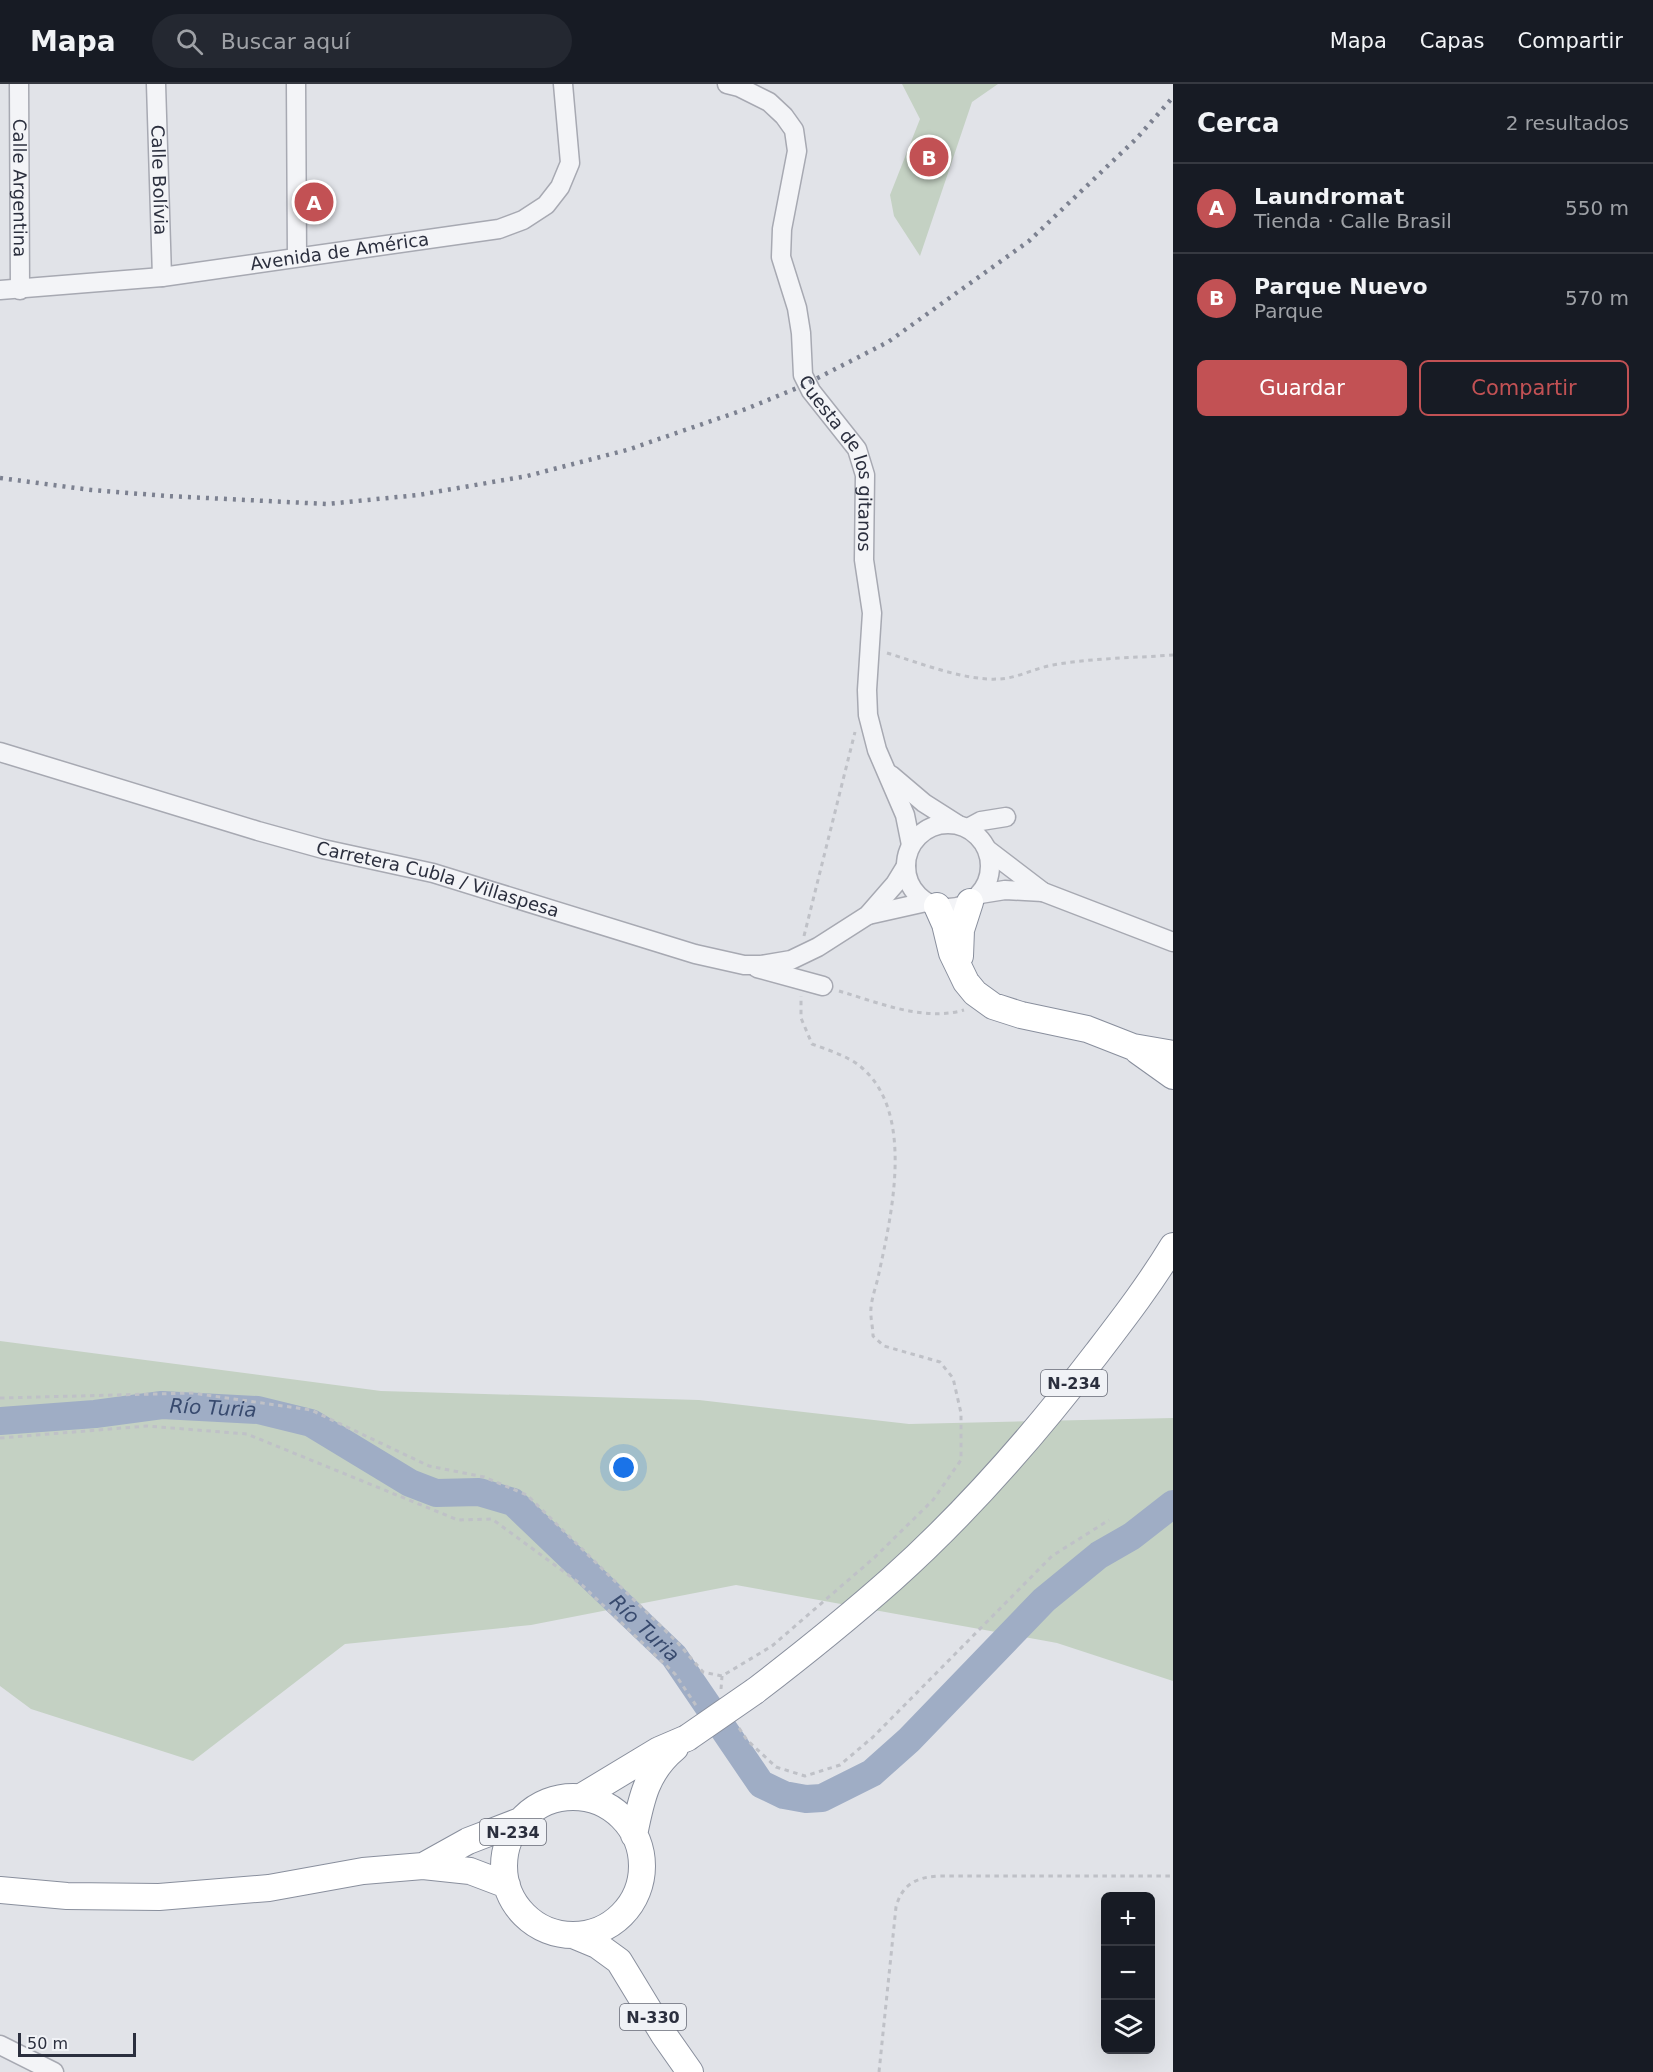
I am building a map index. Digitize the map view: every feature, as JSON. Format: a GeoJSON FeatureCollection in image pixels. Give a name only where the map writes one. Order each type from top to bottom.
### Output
{"type":"FeatureCollection","features":[{"type":"Feature","properties":{"kind":"highway"},"geometry":{"type":"LineString","coordinates":[[960,968],[962,930],[975,898]]}},
{"type":"Feature","properties":{"kind":"highway"},"geometry":{"type":"LineString","coordinates":[[932,904],[945,924],[952,952],[966,982],[981,998],[1003,1011],[1087,1029],[1133,1047],[1173,1054]]}},
{"type":"Feature","properties":{"kind":"highway"},"geometry":{"type":"LineString","coordinates":[[1133,1047],[1173,1076]]}},
{"type":"Feature","properties":{"kind":"highway"},"geometry":{"type":"LineString","coordinates":[[1127,1314],[1173,1229]]}},
{"type":"Feature","properties":{"kind":"highway","name":"N-234"},"geometry":{"type":"LineString","coordinates":[[634,1835],[642,1794],[666,1755],[755,1691],[851,1615],[957,1516],[1019,1451],[1127,1314],[1171,1250]]}},
{"type":"Feature","properties":{"kind":"highway","name":"N-234"},"geometry":{"type":"LineString","coordinates":[[581,1797],[659,1750],[687,1738]]}},
{"type":"Feature","properties":{"kind":"highway","name":"N-234"},"geometry":{"type":"LineString","coordinates":[[581,1797],[594,1800],[612,1810],[627,1823],[634,1835],[641,1861],[641,1874],[638,1887],[625,1911],[604,1927],[592,1932],[573,1935],[552,1931],[528,1918],[519,1909],[507,1885],[505,1858],[507,1845],[520,1821],[530,1812],[554,1799],[581,1797]]}},
{"type":"Feature","properties":{"kind":"highway","name":"N-234"},"geometry":{"type":"LineString","coordinates":[[423,1866],[468,1841],[520,1821]]}},
{"type":"Feature","properties":{"kind":"highway","name":"N-234"},"geometry":{"type":"LineString","coordinates":[[0,1890],[67,1896],[159,1897],[269,1888],[363,1871],[423,1866],[470,1871],[507,1885]]}},
{"type":"Feature","properties":{"kind":"highway"},"geometry":{"type":"LineString","coordinates":[[619,1961],[625,1911]]}},
{"type":"Feature","properties":{"kind":"highway","name":"N-330"},"geometry":{"type":"LineString","coordinates":[[573,1935],[597,1945],[619,1961],[664,2035],[690,2072]]}},
{"type":"Feature","properties":{"kind":"street","name":"Calle Argentina"},"geometry":{"type":"LineString","coordinates":[[20,84],[20,290]]}},
{"type":"Feature","properties":{"kind":"street","name":"Calle Bolívia"},"geometry":{"type":"LineString","coordinates":[[156,84],[162,277]]}},
{"type":"Feature","properties":{"kind":"street"},"geometry":{"type":"LineString","coordinates":[[296,84],[297,257]]}},
{"type":"Feature","properties":{"kind":"street","name":"Avenida de América"},"geometry":{"type":"LineString","coordinates":[[0,290],[162,277],[499,229],[523,220],[546,205],[560,187],[570,163],[563,84]]}},
{"type":"Feature","properties":{"kind":"street","name":"Cuesta de los gitanos"},"geometry":{"type":"LineString","coordinates":[[727,84],[739,87],[768,102],[784,116],[794,130],[797,151],[782,229],[781,257],[797,308],[803,375],[811,391],[857,449],[865,475],[864,560],[872,613],[867,690],[868,715],[877,750],[889,773],[905,815],[911,845]]}},
{"type":"Feature","properties":{"kind":"street","name":"Carretera Cubla / Villaspesa"},"geometry":{"type":"LineString","coordinates":[[0,752],[258,831],[323,849],[433,873],[695,954],[744,965],[776,963],[802,956],[868,915],[895,884],[906,866]]}},
{"type":"Feature","properties":{"kind":"street","name":"Cuesta de los gitanos"},"geometry":{"type":"LineString","coordinates":[[889,773],[924,803],[963,826]]}},
{"type":"Feature","properties":{"kind":"street"},"geometry":{"type":"LineString","coordinates":[[1006,817],[963,826],[946,823],[924,831],[911,845],[907,857],[906,866],[912,887],[932,904],[952,908],[975,898],[1005,890],[1043,892]]}},
{"type":"Feature","properties":{"kind":"street"},"geometry":{"type":"LineString","coordinates":[[963,826],[982,840],[988,850],[1043,892],[1173,942]]}},
{"type":"Feature","properties":{"kind":"street"},"geometry":{"type":"LineString","coordinates":[[975,898],[986,885],[990,870],[988,850]]}},
{"type":"Feature","properties":{"kind":"street","name":"Carretera Cubla / Villaspesa"},"geometry":{"type":"LineString","coordinates":[[868,915],[932,904]]}},
{"type":"Feature","properties":{"kind":"street"},"geometry":{"type":"LineString","coordinates":[[744,965],[823,986]]}},
{"type":"Feature","properties":{"kind":"street"},"geometry":{"type":"LineString","coordinates":[[0,2044],[54,2072]]}},
{"type":"Feature","properties":{"kind":"path"},"geometry":{"type":"LineString","coordinates":[[871,649],[958,674],[999,679],[1024,675],[1050,665],[1173,655]]}},
{"type":"Feature","properties":{"kind":"path"},"geometry":{"type":"LineString","coordinates":[[802,956],[803,942],[855,731]]}},
{"type":"Feature","properties":{"kind":"path"},"geometry":{"type":"LineString","coordinates":[[0,1398],[192,1393],[311,1410],[429,1466],[484,1477],[527,1495],[677,1642],[703,1672],[722,1676],[772,1646],[875,1557],[933,1500],[962,1460],[961,1413],[953,1378],[940,1362],[884,1346],[873,1336],[871,1309],[890,1215],[895,1167],[892,1123],[880,1088],[861,1067],[832,1051],[812,1044],[801,1018],[802,981]]}},
{"type":"Feature","properties":{"kind":"path"},"geometry":{"type":"LineString","coordinates":[[823,986],[900,1008],[931,1014],[953,1013],[972,1008],[981,998]]}},
{"type":"Feature","properties":{"kind":"path"},"geometry":{"type":"LineString","coordinates":[[0,1438],[147,1426],[247,1434],[458,1520],[492,1520],[582,1586],[675,1674],[697,1707]]}},
{"type":"Feature","properties":{"kind":"path"},"geometry":{"type":"LineString","coordinates":[[739,1728],[747,1740],[776,1767],[805,1776],[840,1765],[873,1737],[1052,1556],[1109,1520]]}},
{"type":"Feature","properties":{"kind":"path"},"geometry":{"type":"LineString","coordinates":[[720,1699],[722,1676]]}},
{"type":"Feature","properties":{"kind":"path"},"geometry":{"type":"LineString","coordinates":[[879,2072],[896,1907],[898,1897],[905,1887],[926,1876],[1173,1876]]}},
{"type":"Feature","properties":{"kind":"green space"},"geometry":{"type":"Polygon","coordinates":[[[902,84],[998,84],[972,102],[920,256],[894,216],[890,195],[920,119],[902,84]]]}},
{"type":"Feature","properties":{"kind":"green space"},"geometry":{"type":"Polygon","coordinates":[[[0,1341],[381,1391],[699,1400],[909,1424],[1173,1418],[1173,1681],[1057,1643],[736,1585],[531,1625],[345,1644],[193,1761],[31,1709],[0,1686],[0,1341]]]}},
{"type":"Feature","properties":{"kind":"waterway","name":"Río Turia"},"geometry":{"type":"LineString","coordinates":[[0,1421],[95,1414],[162,1405],[258,1410],[311,1423],[410,1483],[436,1493],[479,1492],[513,1502],[674,1656],[761,1784],[784,1795],[806,1799],[822,1798],[872,1773],[909,1740],[1044,1600],[1099,1555],[1132,1536],[1173,1504]]}},
{"type":"Feature","properties":{"kind":"railway"},"geometry":{"type":"LineString","coordinates":[[0,478],[91,490],[327,504],[418,495],[527,476],[627,450],[746,409],[802,386],[888,342],[1029,241],[1137,138],[1173,97]]}},
{"type":"Feature","properties":{"kind":"place","name":"Parque Nuevo"},"geometry":{"type":"Point","coordinates":[929,157]}},
{"type":"Feature","properties":{"kind":"place","name":"Laundromat"},"geometry":{"type":"Point","coordinates":[314,202]}}]}
